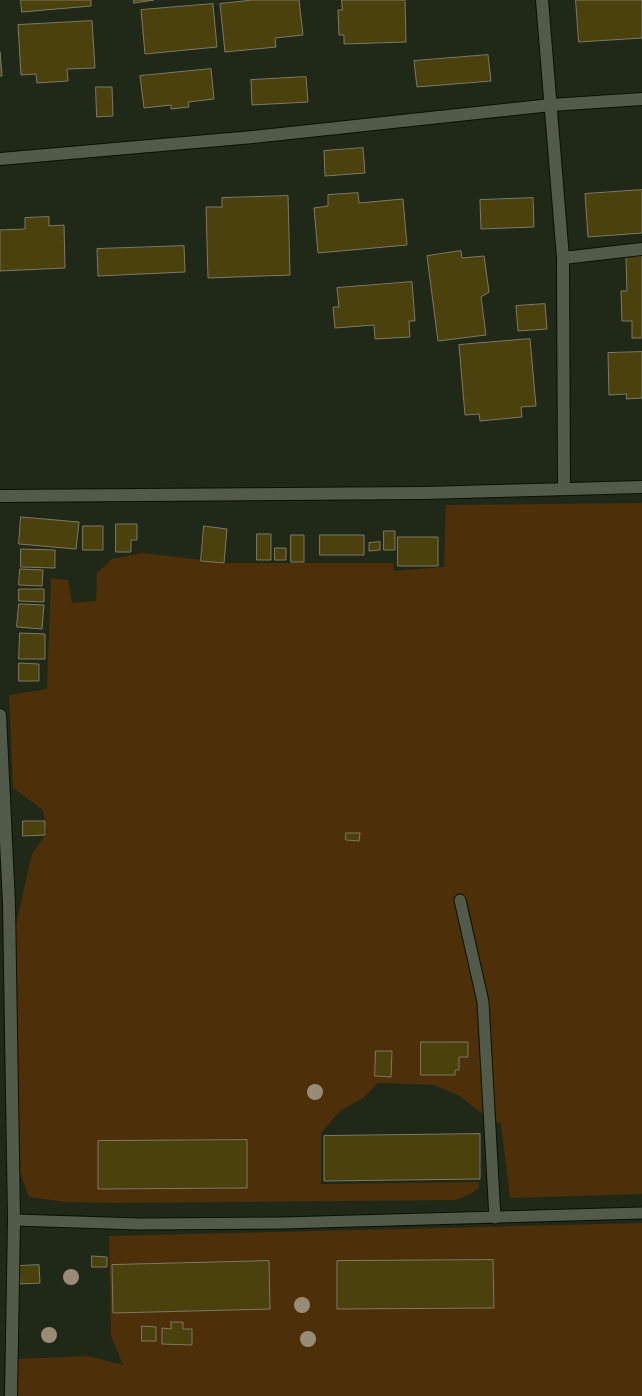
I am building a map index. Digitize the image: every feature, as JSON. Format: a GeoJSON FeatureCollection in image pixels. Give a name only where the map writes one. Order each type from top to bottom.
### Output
{"type":"FeatureCollection","features":[{"type":"Feature","properties":{"kind":"street"},"geometry":{"type":"LineString","coordinates":[[542,0],[563,258],[564,488]]}},
{"type":"Feature","properties":{"kind":"street"},"geometry":{"type":"LineString","coordinates":[[0,159],[253,137],[551,105],[642,99]]}},
{"type":"Feature","properties":{"kind":"street"},"geometry":{"type":"LineString","coordinates":[[563,258],[642,249]]}},
{"type":"Feature","properties":{"kind":"street"},"geometry":{"type":"LineString","coordinates":[[0,496],[349,494],[642,487]]}},
{"type":"Feature","properties":{"kind":"street"},"geometry":{"type":"LineString","coordinates":[[0,715],[14,1220],[11,1396]]}},
{"type":"Feature","properties":{"kind":"lane"},"geometry":{"type":"LineString","coordinates":[[460,900],[483,1002],[495,1218]]}},
{"type":"Feature","properties":{"kind":"lane"},"geometry":{"type":"LineString","coordinates":[[14,1220],[139,1224],[282,1223],[642,1213]]}},
{"type":"Feature","properties":{"kind":"shaded area"},"geometry":{"type":"Polygon","coordinates":[[[642,503],[642,1194],[510,1198],[501,1124],[485,1116],[458,1095],[434,1085],[378,1083],[363,1098],[340,1111],[321,1133],[321,1184],[479,1182],[479,1188],[456,1200],[116,1203],[65,1202],[29,1197],[16,1161],[13,938],[32,854],[47,833],[43,810],[13,788],[9,695],[47,689],[51,578],[68,580],[72,603],[96,601],[97,573],[112,559],[143,553],[226,563],[393,563],[394,571],[444,567],[446,505],[642,503]]]}},
{"type":"Feature","properties":{"kind":"shaded area"},"geometry":{"type":"Polygon","coordinates":[[[642,1223],[642,1396],[13,1396],[13,1359],[88,1356],[123,1365],[111,1336],[109,1236],[642,1223]]]}},
{"type":"Feature","properties":{"kind":"building"},"geometry":{"type":"Polygon","coordinates":[[[21,0],[91,0],[91,6],[22,12],[21,0]]]}},
{"type":"Feature","properties":{"kind":"building"},"geometry":{"type":"Polygon","coordinates":[[[134,0],[154,0],[134,3],[134,0]]]}},
{"type":"Feature","properties":{"kind":"building"},"geometry":{"type":"Polygon","coordinates":[[[253,0],[299,0],[303,35],[275,38],[276,47],[225,52],[220,4],[253,0]]]}},
{"type":"Feature","properties":{"kind":"building"},"geometry":{"type":"Polygon","coordinates":[[[342,0],[405,0],[406,42],[344,44],[344,35],[339,35],[338,10],[342,10],[342,0]]]}},
{"type":"Feature","properties":{"kind":"building"},"geometry":{"type":"Polygon","coordinates":[[[576,0],[642,0],[642,38],[579,42],[576,0]]]}},
{"type":"Feature","properties":{"kind":"building"},"geometry":{"type":"Polygon","coordinates":[[[213,4],[217,47],[145,54],[141,10],[213,4]]]}},
{"type":"Feature","properties":{"kind":"building"},"geometry":{"type":"Polygon","coordinates":[[[92,21],[95,68],[67,69],[68,81],[37,83],[36,74],[21,75],[18,25],[92,21]]]}},
{"type":"Feature","properties":{"kind":"building"},"geometry":{"type":"Polygon","coordinates":[[[0,52],[2,76],[0,76],[0,52]]]}},
{"type":"Feature","properties":{"kind":"building"},"geometry":{"type":"Polygon","coordinates":[[[488,55],[491,81],[417,87],[414,61],[488,55]]]}},
{"type":"Feature","properties":{"kind":"building"},"geometry":{"type":"Polygon","coordinates":[[[211,69],[214,99],[188,102],[189,107],[171,109],[171,105],[144,108],[140,76],[211,69]]]}},
{"type":"Feature","properties":{"kind":"building"},"geometry":{"type":"Polygon","coordinates":[[[306,77],[308,102],[252,105],[251,80],[306,77]]]}},
{"type":"Feature","properties":{"kind":"building"},"geometry":{"type":"Polygon","coordinates":[[[96,87],[112,87],[113,116],[97,117],[96,87]]]}},
{"type":"Feature","properties":{"kind":"building"},"geometry":{"type":"Polygon","coordinates":[[[363,148],[365,173],[325,176],[324,151],[363,148]]]}},
{"type":"Feature","properties":{"kind":"building"},"geometry":{"type":"Polygon","coordinates":[[[642,190],[642,233],[588,237],[585,194],[642,190]]]}},
{"type":"Feature","properties":{"kind":"building"},"geometry":{"type":"Polygon","coordinates":[[[358,193],[359,203],[403,199],[407,245],[318,253],[314,208],[328,206],[328,195],[358,193]]]}},
{"type":"Feature","properties":{"kind":"building"},"geometry":{"type":"Polygon","coordinates":[[[288,196],[290,275],[208,278],[206,207],[222,207],[222,198],[288,196]]]}},
{"type":"Feature","properties":{"kind":"building"},"geometry":{"type":"Polygon","coordinates":[[[533,198],[534,227],[481,229],[480,200],[533,198]]]}},
{"type":"Feature","properties":{"kind":"building"},"geometry":{"type":"Polygon","coordinates":[[[49,217],[49,226],[64,225],[65,268],[0,271],[0,230],[25,229],[25,218],[49,217]]]}},
{"type":"Feature","properties":{"kind":"building"},"geometry":{"type":"Polygon","coordinates":[[[184,246],[185,272],[98,276],[97,249],[184,246]]]}},
{"type":"Feature","properties":{"kind":"building"},"geometry":{"type":"Polygon","coordinates":[[[461,251],[462,258],[484,256],[489,292],[481,297],[486,335],[438,341],[427,256],[461,251]]]}},
{"type":"Feature","properties":{"kind":"building"},"geometry":{"type":"Polygon","coordinates":[[[642,256],[642,338],[632,338],[632,321],[622,321],[621,291],[627,291],[626,257],[642,256]]]}},
{"type":"Feature","properties":{"kind":"building"},"geometry":{"type":"Polygon","coordinates":[[[412,282],[415,321],[409,321],[410,337],[375,339],[374,325],[335,328],[333,307],[339,307],[337,288],[412,282]]]}},
{"type":"Feature","properties":{"kind":"building"},"geometry":{"type":"Polygon","coordinates":[[[545,304],[547,329],[518,331],[516,306],[545,304]]]}},
{"type":"Feature","properties":{"kind":"building"},"geometry":{"type":"Polygon","coordinates":[[[530,339],[536,406],[521,407],[522,417],[480,421],[479,414],[465,415],[459,345],[530,339]]]}},
{"type":"Feature","properties":{"kind":"building"},"geometry":{"type":"Polygon","coordinates":[[[642,352],[642,398],[626,399],[627,394],[609,395],[608,353],[642,352]]]}},
{"type":"Feature","properties":{"kind":"building"},"geometry":{"type":"Polygon","coordinates":[[[21,517],[79,522],[76,549],[19,544],[21,517]]]}},
{"type":"Feature","properties":{"kind":"building"},"geometry":{"type":"Polygon","coordinates":[[[116,524],[137,524],[137,540],[131,540],[131,552],[116,552],[116,524]]]}},
{"type":"Feature","properties":{"kind":"building"},"geometry":{"type":"Polygon","coordinates":[[[83,526],[103,526],[103,550],[83,550],[83,526]]]}},
{"type":"Feature","properties":{"kind":"building"},"geometry":{"type":"Polygon","coordinates":[[[204,526],[227,529],[224,563],[201,561],[204,526]]]}},
{"type":"Feature","properties":{"kind":"building"},"geometry":{"type":"Polygon","coordinates":[[[384,531],[395,531],[395,550],[384,550],[384,531]]]}},
{"type":"Feature","properties":{"kind":"building"},"geometry":{"type":"Polygon","coordinates":[[[257,534],[271,534],[271,560],[257,560],[257,534]]]}},
{"type":"Feature","properties":{"kind":"building"},"geometry":{"type":"Polygon","coordinates":[[[291,535],[304,535],[304,562],[291,562],[291,535]]]}},
{"type":"Feature","properties":{"kind":"building"},"geometry":{"type":"Polygon","coordinates":[[[320,535],[364,535],[364,555],[320,555],[320,535]]]}},
{"type":"Feature","properties":{"kind":"building"},"geometry":{"type":"Polygon","coordinates":[[[398,537],[438,537],[438,566],[398,566],[398,537]]]}},
{"type":"Feature","properties":{"kind":"building"},"geometry":{"type":"Polygon","coordinates":[[[380,542],[380,550],[369,551],[369,543],[380,542]]]}},
{"type":"Feature","properties":{"kind":"building"},"geometry":{"type":"Polygon","coordinates":[[[275,548],[286,548],[286,560],[275,560],[275,548]]]}},
{"type":"Feature","properties":{"kind":"building"},"geometry":{"type":"Polygon","coordinates":[[[21,549],[55,550],[55,568],[21,567],[21,549]]]}},
{"type":"Feature","properties":{"kind":"building"},"geometry":{"type":"Polygon","coordinates":[[[20,569],[43,570],[42,586],[19,585],[20,569]]]}},
{"type":"Feature","properties":{"kind":"building"},"geometry":{"type":"Polygon","coordinates":[[[19,589],[44,589],[44,602],[19,601],[19,589]]]}},
{"type":"Feature","properties":{"kind":"building"},"geometry":{"type":"Polygon","coordinates":[[[19,604],[44,605],[42,629],[17,627],[19,604]]]}},
{"type":"Feature","properties":{"kind":"building"},"geometry":{"type":"Polygon","coordinates":[[[20,633],[45,634],[45,659],[19,659],[20,633]]]}},
{"type":"Feature","properties":{"kind":"building"},"geometry":{"type":"Polygon","coordinates":[[[19,663],[39,664],[39,681],[19,681],[19,663]]]}},
{"type":"Feature","properties":{"kind":"building"},"geometry":{"type":"Polygon","coordinates":[[[23,821],[45,821],[45,835],[23,836],[23,821]]]}},
{"type":"Feature","properties":{"kind":"building"},"geometry":{"type":"Polygon","coordinates":[[[346,833],[360,833],[359,841],[346,840],[346,833]]]}},
{"type":"Feature","properties":{"kind":"building"},"geometry":{"type":"Polygon","coordinates":[[[421,1042],[468,1042],[468,1057],[459,1057],[459,1070],[455,1070],[455,1075],[421,1075],[421,1042]]]}},
{"type":"Feature","properties":{"kind":"building"},"geometry":{"type":"Polygon","coordinates":[[[376,1051],[392,1051],[391,1077],[375,1076],[376,1051]]]}},
{"type":"Feature","properties":{"kind":"building"},"geometry":{"type":"Polygon","coordinates":[[[480,1134],[480,1179],[324,1181],[324,1136],[480,1134]]]}},
{"type":"Feature","properties":{"kind":"building"},"geometry":{"type":"Polygon","coordinates":[[[247,1140],[247,1188],[98,1189],[98,1141],[247,1140]]]}},
{"type":"Feature","properties":{"kind":"building"},"geometry":{"type":"Polygon","coordinates":[[[92,1256],[107,1257],[107,1267],[92,1267],[92,1256]]]}},
{"type":"Feature","properties":{"kind":"building"},"geometry":{"type":"Polygon","coordinates":[[[493,1260],[494,1308],[337,1309],[337,1261],[493,1260]]]}},
{"type":"Feature","properties":{"kind":"building"},"geometry":{"type":"Polygon","coordinates":[[[269,1261],[270,1309],[113,1313],[112,1265],[269,1261]]]}},
{"type":"Feature","properties":{"kind":"building"},"geometry":{"type":"Polygon","coordinates":[[[39,1265],[40,1283],[20,1284],[19,1266],[39,1265]]]}},
{"type":"Feature","properties":{"kind":"building"},"geometry":{"type":"Polygon","coordinates":[[[171,1322],[183,1322],[183,1329],[192,1329],[192,1345],[162,1344],[162,1328],[171,1329],[171,1322]]]}},
{"type":"Feature","properties":{"kind":"building"},"geometry":{"type":"Polygon","coordinates":[[[142,1326],[156,1327],[156,1341],[142,1341],[142,1326]]]}}]}
